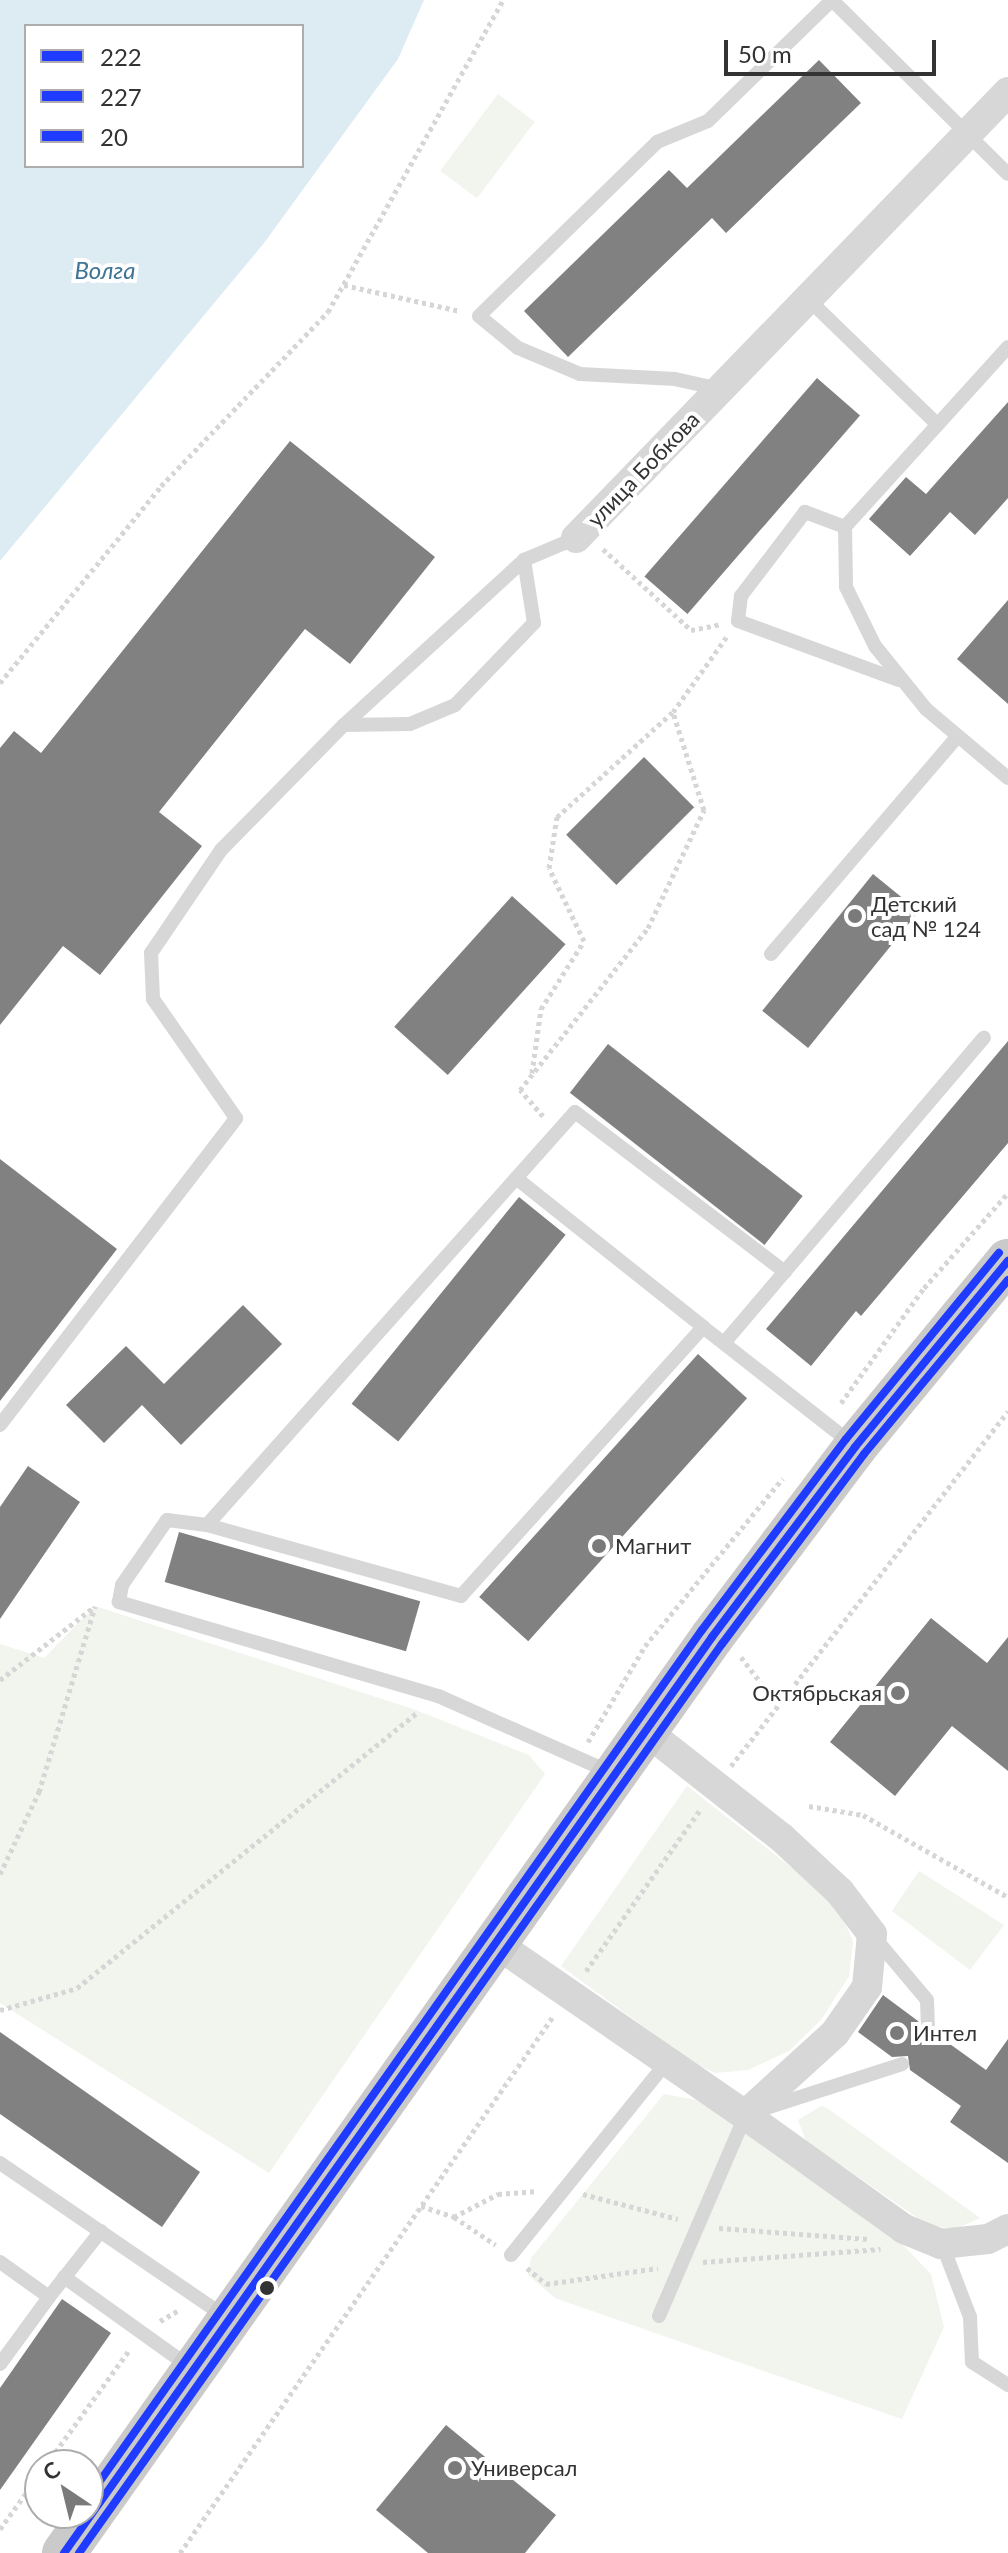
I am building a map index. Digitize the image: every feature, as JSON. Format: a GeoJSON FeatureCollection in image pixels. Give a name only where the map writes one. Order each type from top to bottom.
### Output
{"type":"FeatureCollection","features":[{"type":"Feature","properties":{"kind":"main road"},"geometry":{"type":"LineString","coordinates":[[64,2553],[193,2370],[214,2309],[494,1942],[855,1447],[1008,1261]]}},
{"type":"Feature","properties":{"kind":"street","name":"улица Бобкова"},"geometry":{"type":"LineString","coordinates":[[580,534],[1008,92]]}},
{"type":"Feature","properties":{"kind":"street"},"geometry":{"type":"LineString","coordinates":[[646,1731],[793,1849],[840,1892],[872,1934],[867,1987],[835,2033],[745,2115]]}},
{"type":"Feature","properties":{"kind":"street"},"geometry":{"type":"LineString","coordinates":[[494,1942],[904,2229],[941,2244],[988,2239],[1008,2229]]}},
{"type":"Feature","properties":{"kind":"lane"},"geometry":{"type":"LineString","coordinates":[[721,389],[675,379],[580,374],[518,348],[479,316],[657,142],[708,121],[832,0],[965,137],[1008,174]]}},
{"type":"Feature","properties":{"kind":"lane"},"geometry":{"type":"LineString","coordinates":[[808,299],[935,422]]}},
{"type":"Feature","properties":{"kind":"lane"},"geometry":{"type":"LineString","coordinates":[[1008,347],[935,422],[845,527],[846,587],[899,680],[1008,778]]}},
{"type":"Feature","properties":{"kind":"lane"},"geometry":{"type":"LineString","coordinates":[[845,527],[805,512],[741,596],[738,621],[899,680]]}},
{"type":"Feature","properties":{"kind":"lane","name":"улица Бобкова"},"geometry":{"type":"LineString","coordinates":[[0,1425],[236,1118],[153,999],[151,953],[221,850],[344,725],[524,560],[580,534]]}},
{"type":"Feature","properties":{"kind":"lane"},"geometry":{"type":"LineString","coordinates":[[344,725],[410,724],[455,705],[534,623],[524,560]]}},
{"type":"Feature","properties":{"kind":"lane"},"geometry":{"type":"LineString","coordinates":[[771,954],[958,736]]}},
{"type":"Feature","properties":{"kind":"lane"},"geometry":{"type":"LineString","coordinates":[[724,1343],[984,1038]]}},
{"type":"Feature","properties":{"kind":"lane"},"geometry":{"type":"LineString","coordinates":[[207,1525],[575,1112],[785,1272]]}},
{"type":"Feature","properties":{"kind":"lane"},"geometry":{"type":"LineString","coordinates":[[516,1178],[855,1447]]}},
{"type":"Feature","properties":{"kind":"lane"},"geometry":{"type":"LineString","coordinates":[[614,1775],[438,1696],[119,1602],[122,1585],[167,1520],[207,1525],[461,1596],[703,1327]]}},
{"type":"Feature","properties":{"kind":"lane"},"geometry":{"type":"LineString","coordinates":[[872,1934],[927,2000],[928,2028]]}},
{"type":"Feature","properties":{"kind":"lane"},"geometry":{"type":"LineString","coordinates":[[511,2255],[666,2063]]}},
{"type":"Feature","properties":{"kind":"lane"},"geometry":{"type":"LineString","coordinates":[[659,2316],[745,2115],[902,2064]]}},
{"type":"Feature","properties":{"kind":"lane"},"geometry":{"type":"LineString","coordinates":[[0,2163],[214,2309]]}},
{"type":"Feature","properties":{"kind":"lane"},"geometry":{"type":"LineString","coordinates":[[0,2364],[101,2231]]}},
{"type":"Feature","properties":{"kind":"lane"},"geometry":{"type":"LineString","coordinates":[[941,2244],[970,2317],[972,2362],[1008,2385]]}},
{"type":"Feature","properties":{"kind":"lane"},"geometry":{"type":"LineString","coordinates":[[0,2262],[49,2297]]}},
{"type":"Feature","properties":{"kind":"lane"},"geometry":{"type":"LineString","coordinates":[[64,2277],[193,2370]]}},
{"type":"Feature","properties":{"kind":"path"},"geometry":{"type":"LineString","coordinates":[[0,683],[161,486],[328,312],[503,0]]}},
{"type":"Feature","properties":{"kind":"path"},"geometry":{"type":"LineString","coordinates":[[344,285],[479,316]]}},
{"type":"Feature","properties":{"kind":"path"},"geometry":{"type":"LineString","coordinates":[[580,534],[691,630],[738,621]]}},
{"type":"Feature","properties":{"kind":"path"},"geometry":{"type":"LineString","coordinates":[[532,1075],[541,1009],[584,941],[549,868],[557,817],[673,712],[738,621]]}},
{"type":"Feature","properties":{"kind":"path"},"geometry":{"type":"LineString","coordinates":[[557,1132],[520,1090],[648,928],[704,810],[673,712]]}},
{"type":"Feature","properties":{"kind":"path"},"geometry":{"type":"LineString","coordinates":[[0,1680],[95,1606],[119,1602]]}},
{"type":"Feature","properties":{"kind":"path"},"geometry":{"type":"LineString","coordinates":[[0,1874],[39,1792],[95,1606]]}},
{"type":"Feature","properties":{"kind":"path"},"geometry":{"type":"LineString","coordinates":[[741,1656],[777,1704]]}},
{"type":"Feature","properties":{"kind":"path"},"geometry":{"type":"LineString","coordinates":[[2,2006],[77,1988],[438,1696]]}},
{"type":"Feature","properties":{"kind":"path"},"geometry":{"type":"LineString","coordinates":[[809,1806],[863,1815],[1008,1897]]}},
{"type":"Feature","properties":{"kind":"path"},"geometry":{"type":"LineString","coordinates":[[454,2217],[498,2194],[564,2189],[699,2224],[880,2240]]}},
{"type":"Feature","properties":{"kind":"path"},"geometry":{"type":"LineString","coordinates":[[58,2449],[141,2333],[214,2309]]}},
{"type":"Feature","properties":{"kind":"path"},"geometry":{"type":"LineString","coordinates":[[0,2529],[24,2496]]}},
{"type":"Feature","properties":{"kind":"shaded area"},"geometry":{"type":"Polygon","coordinates":[[[498,94],[535,122],[477,198],[440,171],[498,94]]]}},
{"type":"Feature","properties":{"kind":"shaded area"},"geometry":{"type":"Polygon","coordinates":[[[95,1606],[416,1710],[529,1755],[545,1774],[269,2173],[0,2003],[0,1644],[44,1658],[95,1606]]]}},
{"type":"Feature","properties":{"kind":"shaded area"},"geometry":{"type":"Polygon","coordinates":[[[687,1786],[837,1903],[853,1942],[849,1976],[821,2020],[789,2051],[748,2070],[715,2073],[692,2062],[561,1966],[687,1786]]]}},
{"type":"Feature","properties":{"kind":"shaded area"},"geometry":{"type":"Polygon","coordinates":[[[919,1871],[1004,1925],[970,1970],[892,1911],[919,1871]]]}},
{"type":"Feature","properties":{"kind":"shaded area"},"geometry":{"type":"Polygon","coordinates":[[[664,2094],[696,2100],[761,2138],[902,2244],[931,2274],[944,2327],[902,2419],[555,2298],[528,2275],[531,2258],[664,2094]]]}},
{"type":"Feature","properties":{"kind":"shaded area"},"geometry":{"type":"Polygon","coordinates":[[[821,2106],[980,2218],[954,2230],[925,2223],[806,2141],[798,2120],[821,2106]]]}},
{"type":"Feature","properties":{"kind":"water","name":"Волга"},"geometry":{"type":"Polygon","coordinates":[[[0,0],[424,0],[398,59],[264,243],[0,561],[0,0]]]}},
{"type":"Feature","properties":{"kind":"building"},"geometry":{"type":"Polygon","coordinates":[[[819,60],[861,103],[726,233],[712,218],[568,357],[524,311],[669,170],[687,188],[819,60]]]}},
{"type":"Feature","properties":{"kind":"building"},"geometry":{"type":"Polygon","coordinates":[[[817,378],[860,415],[687,614],[644,576],[817,378]]]}},
{"type":"Feature","properties":{"kind":"building"},"geometry":{"type":"Polygon","coordinates":[[[1008,402],[1008,498],[975,535],[950,512],[910,556],[869,519],[906,477],[926,494],[1008,402]]]}},
{"type":"Feature","properties":{"kind":"building"},"geometry":{"type":"Polygon","coordinates":[[[290,441],[435,557],[350,664],[305,629],[159,812],[202,846],[100,975],[63,946],[0,1025],[0,748],[14,731],[41,753],[290,441]]]}},
{"type":"Feature","properties":{"kind":"building"},"geometry":{"type":"Polygon","coordinates":[[[1008,600],[1008,704],[957,659],[1008,600]]]}},
{"type":"Feature","properties":{"kind":"building"},"geometry":{"type":"Polygon","coordinates":[[[644,757],[694,807],[616,885],[566,835],[644,757]]]}},
{"type":"Feature","properties":{"kind":"building"},"geometry":{"type":"Polygon","coordinates":[[[873,874],[919,911],[808,1048],[762,1011],[873,874]]]}},
{"type":"Feature","properties":{"kind":"building"},"geometry":{"type":"Polygon","coordinates":[[[512,896],[566,944],[448,1075],[394,1027],[512,896]]]}},
{"type":"Feature","properties":{"kind":"building"},"geometry":{"type":"Polygon","coordinates":[[[1008,1041],[1008,1143],[861,1316],[856,1311],[811,1366],[766,1329],[1008,1041]]]}},
{"type":"Feature","properties":{"kind":"building"},"geometry":{"type":"Polygon","coordinates":[[[608,1044],[803,1196],[764,1245],[570,1093],[608,1044]]]}},
{"type":"Feature","properties":{"kind":"building"},"geometry":{"type":"Polygon","coordinates":[[[0,1159],[117,1249],[0,1401],[0,1159]]]}},
{"type":"Feature","properties":{"kind":"building"},"geometry":{"type":"Polygon","coordinates":[[[519,1197],[566,1235],[398,1441],[352,1404],[519,1197]]]}},
{"type":"Feature","properties":{"kind":"building"},"geometry":{"type":"Polygon","coordinates":[[[243,1305],[282,1344],[181,1445],[142,1405],[104,1443],[66,1405],[126,1346],[164,1384],[243,1305]]]}},
{"type":"Feature","properties":{"kind":"building"},"geometry":{"type":"Polygon","coordinates":[[[698,1354],[747,1398],[528,1641],[479,1597],[698,1354]]]}},
{"type":"Feature","properties":{"kind":"building"},"geometry":{"type":"Polygon","coordinates":[[[28,1466],[80,1502],[0,1619],[0,1507],[28,1466]]]}},
{"type":"Feature","properties":{"kind":"building"},"geometry":{"type":"Polygon","coordinates":[[[179,1532],[420,1601],[406,1651],[165,1582],[179,1532]]]}},
{"type":"Feature","properties":{"kind":"building"},"geometry":{"type":"Polygon","coordinates":[[[931,1618],[987,1663],[1008,1637],[1008,1771],[952,1726],[895,1796],[830,1742],[931,1618]]]}},
{"type":"Feature","properties":{"kind":"building"},"geometry":{"type":"Polygon","coordinates":[[[883,1995],[918,2021],[923,2036],[936,2034],[986,2070],[1008,2039],[1008,2163],[950,2122],[961,2106],[910,2070],[908,2056],[892,2057],[858,2032],[883,1995]]]}},
{"type":"Feature","properties":{"kind":"building"},"geometry":{"type":"Polygon","coordinates":[[[0,2032],[200,2172],[162,2227],[0,2114],[0,2032]]]}},
{"type":"Feature","properties":{"kind":"building"},"geometry":{"type":"Polygon","coordinates":[[[62,2299],[111,2333],[29,2449],[24,2449],[24,2456],[0,2490],[0,2388],[62,2299]]]}},
{"type":"Feature","properties":{"kind":"building","name":"Универсал"},"geometry":{"type":"Polygon","coordinates":[[[446,2425],[556,2515],[525,2553],[428,2553],[376,2510],[446,2425]]]}},
{"type":"Feature","properties":{"kind":"transit line","name":"20"},"geometry":{"type":"LineString","coordinates":[[104,2475],[702,1630],[846,1439],[999,1253]]}},
{"type":"Feature","properties":{"kind":"transit line","name":"222"},"geometry":{"type":"LineString","coordinates":[[64,2553],[712,1637],[855,1447],[1008,1261]]}},
{"type":"Feature","properties":{"kind":"transit line","name":"227"},"geometry":{"type":"LineString","coordinates":[[79,2553],[722,1644],[864,1454],[1008,1280]]}},
{"type":"Feature","properties":{"kind":"place","name":"Детский сад № 124"},"geometry":{"type":"Point","coordinates":[855,916]}},
{"type":"Feature","properties":{"kind":"place","name":"Магнит"},"geometry":{"type":"Point","coordinates":[599,1546]}},
{"type":"Feature","properties":{"kind":"place","name":"Октябрьская"},"geometry":{"type":"Point","coordinates":[898,1693]}},
{"type":"Feature","properties":{"kind":"place","name":"Интел"},"geometry":{"type":"Point","coordinates":[897,2033]}},
{"type":"Feature","properties":{"kind":"place","name":"Универсал"},"geometry":{"type":"Point","coordinates":[455,2468]}}]}
